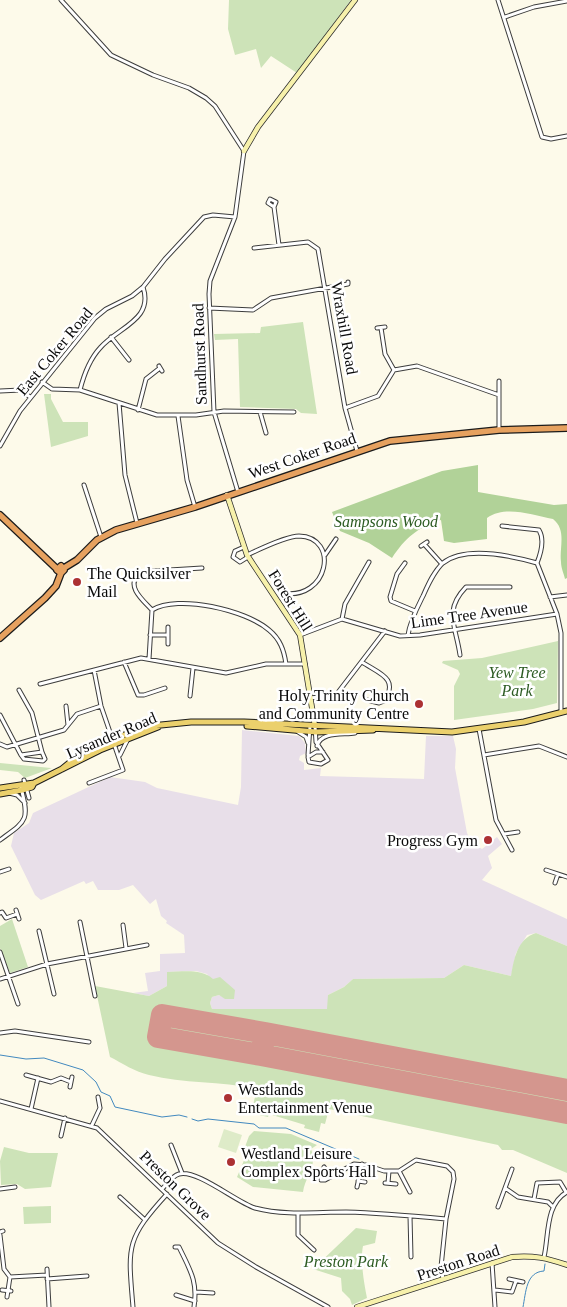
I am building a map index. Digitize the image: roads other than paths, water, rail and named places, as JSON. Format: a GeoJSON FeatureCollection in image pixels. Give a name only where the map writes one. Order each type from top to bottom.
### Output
{"type":"FeatureCollection","features":[{"type":"Feature","properties":{"kind":"highway","name":"West Coker Road"},"geometry":{"type":"LineString","coordinates":[[61,570],[77,560],[101,537],[138,523],[397,439],[499,430],[567,428]]}},
{"type":"Feature","properties":{"kind":"highway"},"geometry":{"type":"LineString","coordinates":[[0,516],[61,570],[56,586],[0,638]]}},
{"type":"Feature","properties":{"kind":"main road","name":"Lysander Road"},"geometry":{"type":"LineString","coordinates":[[240,723],[295,731],[313,729],[452,732],[524,722],[564,712]]}},
{"type":"Feature","properties":{"kind":"main road","name":"Lysander Road"},"geometry":{"type":"LineString","coordinates":[[62,769],[84,751],[112,738],[151,726],[240,723],[356,732],[375,730]]}},
{"type":"Feature","properties":{"kind":"main road","name":"Lysander Road"},"geometry":{"type":"LineString","coordinates":[[26,785],[131,737],[171,724]]}},
{"type":"Feature","properties":{"kind":"main road"},"geometry":{"type":"LineString","coordinates":[[0,788],[26,785]]}},
{"type":"Feature","properties":{"kind":"main road"},"geometry":{"type":"LineString","coordinates":[[3,794],[26,785]]}},
{"type":"Feature","properties":{"kind":"street"},"geometry":{"type":"LineString","coordinates":[[61,0],[111,55],[153,75],[200,92],[214,106],[244,151]]}},
{"type":"Feature","properties":{"kind":"street"},"geometry":{"type":"LineString","coordinates":[[244,151],[247,143],[356,0]]}},
{"type":"Feature","properties":{"kind":"street"},"geometry":{"type":"LineString","coordinates":[[498,0],[542,137],[551,139],[567,136]]}},
{"type":"Feature","properties":{"kind":"street"},"geometry":{"type":"LineString","coordinates":[[505,17],[534,7],[567,1]]}},
{"type":"Feature","properties":{"kind":"street"},"geometry":{"type":"LineString","coordinates":[[239,144],[247,143]]}},
{"type":"Feature","properties":{"kind":"street","name":"Sandhurst Road"},"geometry":{"type":"LineString","coordinates":[[238,492],[214,412],[209,308],[210,280],[235,217],[244,151]]}},
{"type":"Feature","properties":{"kind":"street"},"geometry":{"type":"LineString","coordinates":[[274,207],[279,245]]}},
{"type":"Feature","properties":{"kind":"street","name":"East Coker Road"},"geometry":{"type":"LineString","coordinates":[[0,446],[30,397],[95,318],[106,309],[132,296],[143,287],[165,259],[204,216],[235,217]]}},
{"type":"Feature","properties":{"kind":"street","name":"Wraxhill Road"},"geometry":{"type":"LineString","coordinates":[[254,248],[308,242],[317,246],[346,408],[357,451]]}},
{"type":"Feature","properties":{"kind":"street"},"geometry":{"type":"LineString","coordinates":[[209,308],[253,310],[272,298],[348,284]]}},
{"type":"Feature","properties":{"kind":"street"},"geometry":{"type":"LineString","coordinates":[[80,390],[90,361],[111,337],[142,311],[146,298],[143,287]]}},
{"type":"Feature","properties":{"kind":"street"},"geometry":{"type":"LineString","coordinates":[[381,328],[385,354],[394,370]]}},
{"type":"Feature","properties":{"kind":"street"},"geometry":{"type":"LineString","coordinates":[[111,337],[129,360]]}},
{"type":"Feature","properties":{"kind":"street"},"geometry":{"type":"LineString","coordinates":[[346,408],[378,396],[394,370],[417,366],[499,395]]}},
{"type":"Feature","properties":{"kind":"street"},"geometry":{"type":"LineString","coordinates":[[138,410],[146,379],[161,368]]}},
{"type":"Feature","properties":{"kind":"street"},"geometry":{"type":"LineString","coordinates":[[499,381],[499,430]]}},
{"type":"Feature","properties":{"kind":"street"},"geometry":{"type":"LineString","coordinates":[[42,382],[52,389],[80,390],[157,415],[178,416],[214,412],[294,412]]}},
{"type":"Feature","properties":{"kind":"street"},"geometry":{"type":"LineString","coordinates":[[0,391],[21,390],[30,397]]}},
{"type":"Feature","properties":{"kind":"street"},"geometry":{"type":"LineString","coordinates":[[119,404],[125,475],[138,523]]}},
{"type":"Feature","properties":{"kind":"street"},"geometry":{"type":"LineString","coordinates":[[260,412],[266,433]]}},
{"type":"Feature","properties":{"kind":"street"},"geometry":{"type":"LineString","coordinates":[[178,416],[187,480],[195,506]]}},
{"type":"Feature","properties":{"kind":"street"},"geometry":{"type":"LineString","coordinates":[[84,485],[101,537]]}},
{"type":"Feature","properties":{"kind":"street","name":"Forest Hill"},"geometry":{"type":"LineString","coordinates":[[227,495],[248,556],[300,634],[306,664],[313,729]]}},
{"type":"Feature","properties":{"kind":"street"},"geometry":{"type":"LineString","coordinates":[[502,526],[539,530],[542,535],[541,552],[537,563],[556,614],[561,634],[564,712]]}},
{"type":"Feature","properties":{"kind":"street"},"geometry":{"type":"LineString","coordinates":[[244,547],[235,551],[233,557],[240,562],[248,556],[296,536],[309,538],[319,544],[325,555]]}},
{"type":"Feature","properties":{"kind":"street"},"geometry":{"type":"LineString","coordinates":[[282,593],[296,595],[311,588],[322,572],[325,555],[336,539]]}},
{"type":"Feature","properties":{"kind":"street"},"geometry":{"type":"LineString","coordinates":[[424,544],[442,564]]}},
{"type":"Feature","properties":{"kind":"street"},"geometry":{"type":"LineString","coordinates":[[408,635],[416,611],[442,564],[454,557],[468,554],[510,555],[537,563]]}},
{"type":"Feature","properties":{"kind":"street"},"geometry":{"type":"LineString","coordinates":[[300,634],[342,620],[345,604],[369,562]]}},
{"type":"Feature","properties":{"kind":"street"},"geometry":{"type":"LineString","coordinates":[[405,563],[397,574],[390,597],[392,601],[416,611]]}},
{"type":"Feature","properties":{"kind":"street"},"geometry":{"type":"LineString","coordinates":[[149,659],[152,610],[135,589],[134,582],[138,575],[202,568]]}},
{"type":"Feature","properties":{"kind":"street"},"geometry":{"type":"LineString","coordinates":[[460,655],[452,611],[460,594],[466,587],[510,587]]}},
{"type":"Feature","properties":{"kind":"street"},"geometry":{"type":"LineString","coordinates":[[550,597],[567,595]]}},
{"type":"Feature","properties":{"kind":"street"},"geometry":{"type":"LineString","coordinates":[[152,610],[170,602],[187,602],[226,610],[251,620],[268,629],[278,639],[284,650],[286,664]]}},
{"type":"Feature","properties":{"kind":"street","name":"Lime Tree Avenue"},"geometry":{"type":"LineString","coordinates":[[342,620],[400,636],[454,630],[556,614]]}},
{"type":"Feature","properties":{"kind":"street"},"geometry":{"type":"LineString","coordinates":[[168,627],[168,644]]}},
{"type":"Feature","properties":{"kind":"street"},"geometry":{"type":"LineString","coordinates":[[310,698],[336,695],[385,631]]}},
{"type":"Feature","properties":{"kind":"street"},"geometry":{"type":"LineString","coordinates":[[150,635],[168,635]]}},
{"type":"Feature","properties":{"kind":"street"},"geometry":{"type":"LineString","coordinates":[[40,684],[141,658],[226,673],[266,664],[306,664]]}},
{"type":"Feature","properties":{"kind":"street"},"geometry":{"type":"LineString","coordinates":[[561,658],[567,658]]}},
{"type":"Feature","properties":{"kind":"street"},"geometry":{"type":"LineString","coordinates":[[124,662],[138,694],[144,695],[165,688]]}},
{"type":"Feature","properties":{"kind":"street"},"geometry":{"type":"LineString","coordinates":[[362,662],[389,679],[384,701],[370,700]]}},
{"type":"Feature","properties":{"kind":"street"},"geometry":{"type":"LineString","coordinates":[[190,696],[194,668]]}},
{"type":"Feature","properties":{"kind":"street"},"geometry":{"type":"LineString","coordinates":[[89,783],[123,770],[101,706],[94,670]]}},
{"type":"Feature","properties":{"kind":"street"},"geometry":{"type":"LineString","coordinates":[[0,715],[24,759],[43,761],[45,759],[32,713],[19,690]]}},
{"type":"Feature","properties":{"kind":"street"},"geometry":{"type":"LineString","coordinates":[[66,706],[69,725]]}},
{"type":"Feature","properties":{"kind":"street"},"geometry":{"type":"LineString","coordinates":[[0,744],[7,747],[14,743],[52,734],[69,725],[77,714],[101,706]]}},
{"type":"Feature","properties":{"kind":"street"},"geometry":{"type":"LineString","coordinates":[[313,729],[318,746],[328,759],[323,764],[310,763],[308,757],[313,729]]}},
{"type":"Feature","properties":{"kind":"street"},"geometry":{"type":"LineString","coordinates":[[479,729],[496,820],[512,850]]}},
{"type":"Feature","properties":{"kind":"street"},"geometry":{"type":"LineString","coordinates":[[295,731],[306,737],[309,746]]}},
{"type":"Feature","properties":{"kind":"street"},"geometry":{"type":"LineString","coordinates":[[318,746],[319,741],[325,736],[356,732]]}},
{"type":"Feature","properties":{"kind":"street"},"geometry":{"type":"LineString","coordinates":[[119,756],[124,743],[131,737]]}},
{"type":"Feature","properties":{"kind":"street"},"geometry":{"type":"LineString","coordinates":[[484,755],[539,746],[567,757]]}},
{"type":"Feature","properties":{"kind":"street"},"geometry":{"type":"LineString","coordinates":[[21,755],[42,752]]}},
{"type":"Feature","properties":{"kind":"street"},"geometry":{"type":"LineString","coordinates":[[308,757],[316,752],[323,752]]}},
{"type":"Feature","properties":{"kind":"street"},"geometry":{"type":"LineString","coordinates":[[26,785],[29,798],[26,803]]}},
{"type":"Feature","properties":{"kind":"street"},"geometry":{"type":"LineString","coordinates":[[0,840],[25,820],[26,785]]}},
{"type":"Feature","properties":{"kind":"street"},"geometry":{"type":"LineString","coordinates":[[3,794],[17,795],[26,803]]}},
{"type":"Feature","properties":{"kind":"street"},"geometry":{"type":"LineString","coordinates":[[504,834],[518,832]]}},
{"type":"Feature","properties":{"kind":"street"},"geometry":{"type":"LineString","coordinates":[[0,872],[10,869]]}},
{"type":"Feature","properties":{"kind":"street"},"geometry":{"type":"LineString","coordinates":[[546,870],[567,876]]}},
{"type":"Feature","properties":{"kind":"street"},"geometry":{"type":"LineString","coordinates":[[555,883],[558,874]]}},
{"type":"Feature","properties":{"kind":"street"},"geometry":{"type":"LineString","coordinates":[[0,913],[8,918],[16,912],[19,919]]}},
{"type":"Feature","properties":{"kind":"street"},"geometry":{"type":"LineString","coordinates":[[80,922],[95,996]]}},
{"type":"Feature","properties":{"kind":"street"},"geometry":{"type":"LineString","coordinates":[[123,925],[126,948]]}},
{"type":"Feature","properties":{"kind":"street"},"geometry":{"type":"LineString","coordinates":[[39,931],[54,994]]}},
{"type":"Feature","properties":{"kind":"street"},"geometry":{"type":"LineString","coordinates":[[0,980],[47,964],[147,945]]}},
{"type":"Feature","properties":{"kind":"street"},"geometry":{"type":"LineString","coordinates":[[0,952],[18,1004]]}},
{"type":"Feature","properties":{"kind":"street"},"geometry":{"type":"LineString","coordinates":[[0,1033],[16,1031],[89,1042]]}},
{"type":"Feature","properties":{"kind":"street"},"geometry":{"type":"LineString","coordinates":[[26,1075],[52,1082],[60,1078],[71,1082]]}},
{"type":"Feature","properties":{"kind":"street"},"geometry":{"type":"LineString","coordinates":[[70,1087],[72,1077]]}},
{"type":"Feature","properties":{"kind":"street"},"geometry":{"type":"LineString","coordinates":[[31,1109],[38,1078]]}},
{"type":"Feature","properties":{"kind":"street"},"geometry":{"type":"LineString","coordinates":[[92,1125],[102,1108],[98,1097]]}},
{"type":"Feature","properties":{"kind":"street","name":"Preston Grove"},"geometry":{"type":"LineString","coordinates":[[0,1101],[92,1125],[168,1194],[218,1243],[256,1267],[328,1307]]}},
{"type":"Feature","properties":{"kind":"street"},"geometry":{"type":"LineString","coordinates":[[61,1136],[65,1118]]}},
{"type":"Feature","properties":{"kind":"street"},"geometry":{"type":"LineString","coordinates":[[171,1145],[182,1173]]}},
{"type":"Feature","properties":{"kind":"street"},"geometry":{"type":"LineString","coordinates":[[331,1177],[354,1164],[362,1164],[389,1171],[399,1170],[416,1160],[443,1164],[451,1169],[454,1179],[446,1219],[441,1267],[443,1279]]}},
{"type":"Feature","properties":{"kind":"street"},"geometry":{"type":"LineString","coordinates":[[357,1187],[362,1164]]}},
{"type":"Feature","properties":{"kind":"street"},"geometry":{"type":"LineString","coordinates":[[498,1207],[512,1169]]}},
{"type":"Feature","properties":{"kind":"street"},"geometry":{"type":"LineString","coordinates":[[399,1170],[410,1192]]}},
{"type":"Feature","properties":{"kind":"street"},"geometry":{"type":"LineString","coordinates":[[389,1171],[386,1183],[396,1184]]}},
{"type":"Feature","properties":{"kind":"street"},"geometry":{"type":"LineString","coordinates":[[162,1189],[175,1176],[182,1173],[200,1178],[252,1207],[298,1214],[346,1212],[446,1219]]}},
{"type":"Feature","properties":{"kind":"street"},"geometry":{"type":"LineString","coordinates":[[358,1181],[366,1182]]}},
{"type":"Feature","properties":{"kind":"street"},"geometry":{"type":"LineString","coordinates":[[534,1199],[537,1183],[560,1182],[566,1192],[556,1200],[552,1207],[547,1228],[548,1241],[544,1257]]}},
{"type":"Feature","properties":{"kind":"street"},"geometry":{"type":"LineString","coordinates":[[0,1189],[15,1187]]}},
{"type":"Feature","properties":{"kind":"street"},"geometry":{"type":"LineString","coordinates":[[505,1188],[518,1197],[548,1202],[556,1200]]}},
{"type":"Feature","properties":{"kind":"street"},"geometry":{"type":"LineString","coordinates":[[134,1307],[129,1260],[133,1239],[144,1219],[168,1194]]}},
{"type":"Feature","properties":{"kind":"street"},"geometry":{"type":"LineString","coordinates":[[120,1197],[144,1219]]}},
{"type":"Feature","properties":{"kind":"street"},"geometry":{"type":"LineString","coordinates":[[548,1202],[552,1207]]}},
{"type":"Feature","properties":{"kind":"street"},"geometry":{"type":"LineString","coordinates":[[298,1214],[298,1235],[314,1250]]}},
{"type":"Feature","properties":{"kind":"street"},"geometry":{"type":"LineString","coordinates":[[410,1216],[411,1257]]}},
{"type":"Feature","properties":{"kind":"street"},"geometry":{"type":"LineString","coordinates":[[1,1233],[4,1269],[10,1277],[7,1297]]}},
{"type":"Feature","properties":{"kind":"street"},"geometry":{"type":"LineString","coordinates":[[179,1246],[193,1278],[196,1292],[194,1307]]}},
{"type":"Feature","properties":{"kind":"street","name":"Preston Road"},"geometry":{"type":"LineString","coordinates":[[357,1307],[492,1262],[529,1255],[544,1257],[567,1265]]}},
{"type":"Feature","properties":{"kind":"street"},"geometry":{"type":"LineString","coordinates":[[492,1262],[495,1307]]}},
{"type":"Feature","properties":{"kind":"street"},"geometry":{"type":"LineString","coordinates":[[47,1269],[49,1307]]}},
{"type":"Feature","properties":{"kind":"street"},"geometry":{"type":"LineString","coordinates":[[10,1277],[47,1275]]}},
{"type":"Feature","properties":{"kind":"street"},"geometry":{"type":"LineString","coordinates":[[47,1279],[87,1276]]}},
{"type":"Feature","properties":{"kind":"street"},"geometry":{"type":"LineString","coordinates":[[509,1279],[523,1282]]}},
{"type":"Feature","properties":{"kind":"street"},"geometry":{"type":"LineString","coordinates":[[495,1290],[512,1292],[516,1281]]}},
{"type":"Feature","properties":{"kind":"street"},"geometry":{"type":"LineString","coordinates":[[196,1292],[214,1293]]}},
{"type":"Feature","properties":{"kind":"street"},"geometry":{"type":"LineString","coordinates":[[176,1295],[195,1301]]}},
{"type":"Feature","properties":{"kind":"waterway"},"geometry":{"type":"LineString","coordinates":[[0,1055],[26,1059],[44,1058],[83,1070],[96,1082],[101,1092],[110,1096],[115,1107],[162,1117],[179,1115],[187,1117]]}},
{"type":"Feature","properties":{"kind":"waterway"},"geometry":{"type":"LineString","coordinates":[[192,1119],[198,1121],[208,1119],[254,1124],[259,1128],[286,1128],[359,1159]]}},
{"type":"Feature","properties":{"kind":"waterway"},"geometry":{"type":"LineString","coordinates":[[523,1307],[530,1279],[538,1272],[544,1271],[545,1264]]}},
{"type":"Feature","properties":{"kind":"place","name":"The Quicksilver Mail"},"geometry":{"type":"Point","coordinates":[77,582]}},
{"type":"Feature","properties":{"kind":"place","name":"Holy Trinity Church and Community Centre"},"geometry":{"type":"Point","coordinates":[419,704]}},
{"type":"Feature","properties":{"kind":"place","name":"Progress Gym"},"geometry":{"type":"Point","coordinates":[488,840]}},
{"type":"Feature","properties":{"kind":"place","name":"Westlands Entertainment Venue"},"geometry":{"type":"Point","coordinates":[228,1098]}},
{"type":"Feature","properties":{"kind":"place","name":"Westland Leisure Complex Sports Hall"},"geometry":{"type":"Point","coordinates":[231,1162]}},
{"type":"Feature","properties":{"kind":"park label","name":"Sampsons Wood"},"geometry":{"type":"Point","coordinates":[386,521]}},
{"type":"Feature","properties":{"kind":"park label","name":"Yew Tree Park"},"geometry":{"type":"Point","coordinates":[517,681]}},
{"type":"Feature","properties":{"kind":"park label","name":"Preston Park"},"geometry":{"type":"Point","coordinates":[346,1261]}}]}
